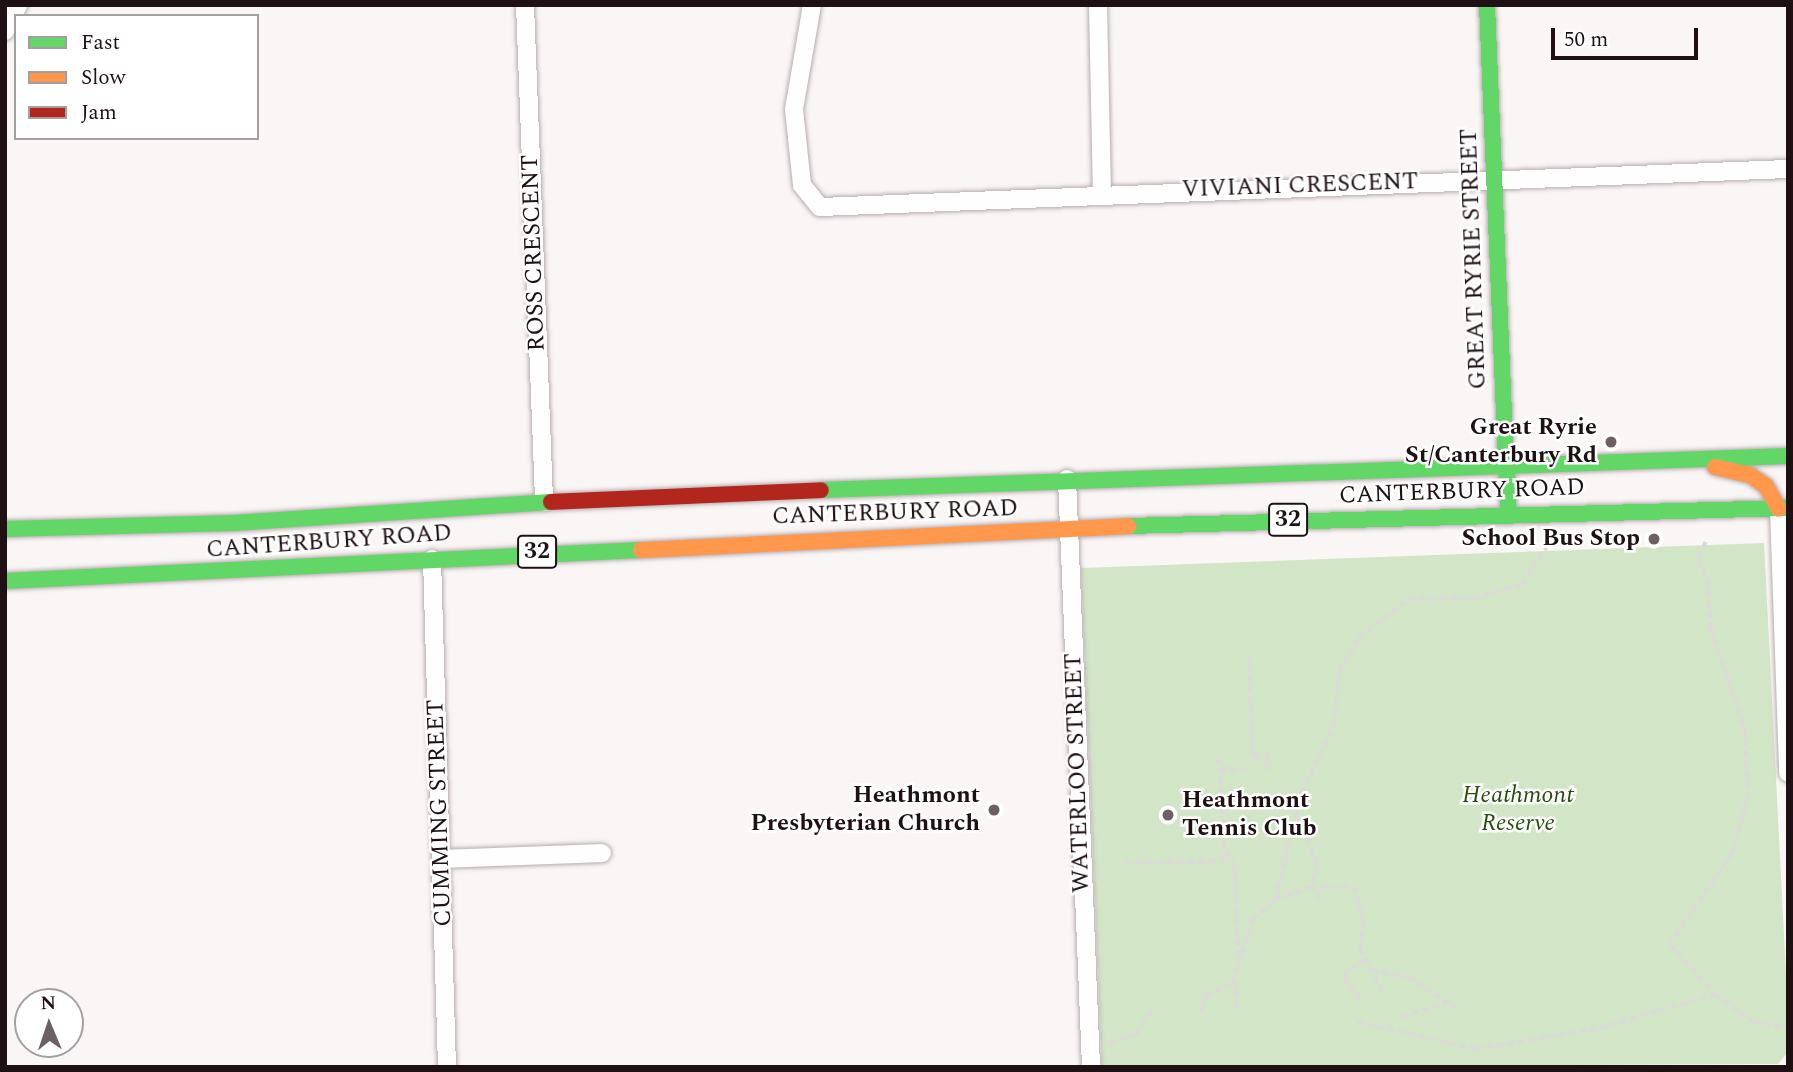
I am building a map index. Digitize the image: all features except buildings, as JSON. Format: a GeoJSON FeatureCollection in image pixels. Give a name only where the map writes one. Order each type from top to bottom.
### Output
{"type":"FeatureCollection","features":[{"type":"Feature","properties":{"kind":"main road","name":"GREAT RYRIE STREET"},"geometry":{"type":"LineString","coordinates":[[1487,5],[1492,179],[1508,511]]}},
{"type":"Feature","properties":{"kind":"main road","name":"CANTERBURY ROAD"},"geometry":{"type":"LineString","coordinates":[[5,529],[234,523],[544,502],[1068,479],[1676,457],[1788,456]]}},
{"type":"Feature","properties":{"kind":"main road"},"geometry":{"type":"LineString","coordinates":[[1676,457],[1750,475],[1766,486],[1783,509]]}},
{"type":"Feature","properties":{"kind":"main road"},"geometry":{"type":"LineString","coordinates":[[1783,509],[1788,484]]}},
{"type":"Feature","properties":{"kind":"main road","name":"CANTERBURY ROAD"},"geometry":{"type":"LineString","coordinates":[[5,581],[1069,529],[1508,511],[1783,509]]}},
{"type":"Feature","properties":{"kind":"street"},"geometry":{"type":"LineString","coordinates":[[5,31],[18,5]]}},
{"type":"Feature","properties":{"kind":"street","name":"ROSS CRESCENT"},"geometry":{"type":"LineString","coordinates":[[525,5],[544,502]]}},
{"type":"Feature","properties":{"kind":"street","name":"VIVIANI CRESCENT"},"geometry":{"type":"LineString","coordinates":[[812,5],[794,109],[802,185],[813,204],[1788,169]]}},
{"type":"Feature","properties":{"kind":"street"},"geometry":{"type":"LineString","coordinates":[[1098,5],[1102,193]]}},
{"type":"Feature","properties":{"kind":"street","name":"WATERLOO STREET"},"geometry":{"type":"LineString","coordinates":[[1068,479],[1091,1067]]}},
{"type":"Feature","properties":{"kind":"street"},"geometry":{"type":"LineString","coordinates":[[1783,509],[1788,773]]}},
{"type":"Feature","properties":{"kind":"street","name":"CUMMING STREET"},"geometry":{"type":"LineString","coordinates":[[432,559],[447,1067]]}},
{"type":"Feature","properties":{"kind":"street"},"geometry":{"type":"LineString","coordinates":[[442,859],[602,853]]}},
{"type":"Feature","properties":{"kind":"path"},"geometry":{"type":"LineString","coordinates":[[1706,542],[1698,560],[1708,580],[1711,629],[1745,729],[1748,796],[1733,853],[1670,944],[1715,994],[1753,1022],[1788,1027]]}},
{"type":"Feature","properties":{"kind":"path"},"geometry":{"type":"LineString","coordinates":[[1275,900],[1298,808],[1334,726],[1339,673],[1368,626],[1408,599],[1474,598],[1521,585],[1546,548]]}},
{"type":"Feature","properties":{"kind":"path"},"geometry":{"type":"LineString","coordinates":[[1249,654],[1253,756],[1269,755],[1266,771]]}},
{"type":"Feature","properties":{"kind":"path"},"geometry":{"type":"LineString","coordinates":[[1216,759],[1228,770]]}},
{"type":"Feature","properties":{"kind":"path"},"geometry":{"type":"LineString","coordinates":[[1237,1013],[1238,959],[1234,867],[1226,851],[1220,770],[1246,769]]}},
{"type":"Feature","properties":{"kind":"path"},"geometry":{"type":"LineString","coordinates":[[1298,808],[1301,831],[1318,866],[1311,887]]}},
{"type":"Feature","properties":{"kind":"path"},"geometry":{"type":"LineString","coordinates":[[1125,863],[1221,861],[1226,851]]}},
{"type":"Feature","properties":{"kind":"path"},"geometry":{"type":"LineString","coordinates":[[1317,900],[1326,885]]}},
{"type":"Feature","properties":{"kind":"path"},"geometry":{"type":"LineString","coordinates":[[1238,959],[1254,916],[1275,900],[1311,887],[1354,887],[1366,958],[1385,995]]}},
{"type":"Feature","properties":{"kind":"path"},"geometry":{"type":"LineString","coordinates":[[1360,1000],[1342,976],[1366,958]]}},
{"type":"Feature","properties":{"kind":"path"},"geometry":{"type":"LineString","coordinates":[[1372,971],[1409,977],[1458,1009]]}},
{"type":"Feature","properties":{"kind":"path"},"geometry":{"type":"LineString","coordinates":[[1202,1012],[1205,996],[1227,989],[1236,976]]}},
{"type":"Feature","properties":{"kind":"path"},"geometry":{"type":"LineString","coordinates":[[1357,1021],[1476,1049],[1600,1028],[1715,994]]}},
{"type":"Feature","properties":{"kind":"path"},"geometry":{"type":"LineString","coordinates":[[1402,1017],[1447,1003]]}},
{"type":"Feature","properties":{"kind":"path"},"geometry":{"type":"LineString","coordinates":[[1107,1046],[1136,1034],[1152,1009]]}},
{"type":"Feature","properties":{"kind":"green space","name":"Heathmont Reserve"},"geometry":{"type":"Polygon","coordinates":[[[1764,543],[1788,1013],[1788,1052],[1778,1064],[1102,1067],[1081,568],[1764,543]]]}},
{"type":"Feature","properties":{"kind":"traffic: fast"},"geometry":{"type":"LineString","coordinates":[[1487,5],[1508,511]]}},
{"type":"Feature","properties":{"kind":"traffic: fast"},"geometry":{"type":"LineString","coordinates":[[821,490],[1788,456]]}},
{"type":"Feature","properties":{"kind":"traffic: fast"},"geometry":{"type":"LineString","coordinates":[[5,529],[234,523],[551,502]]}},
{"type":"Feature","properties":{"kind":"traffic: fast"},"geometry":{"type":"LineString","coordinates":[[1128,526],[1788,508]]}},
{"type":"Feature","properties":{"kind":"traffic: fast"},"geometry":{"type":"LineString","coordinates":[[5,581],[641,550]]}},
{"type":"Feature","properties":{"kind":"traffic: slow"},"geometry":{"type":"LineString","coordinates":[[1715,467],[1750,475],[1766,486],[1779,509]]}},
{"type":"Feature","properties":{"kind":"traffic: slow"},"geometry":{"type":"LineString","coordinates":[[641,550],[1128,526]]}},
{"type":"Feature","properties":{"kind":"traffic: jam"},"geometry":{"type":"LineString","coordinates":[[551,502],[821,490]]}},
{"type":"Feature","properties":{"kind":"place","name":"Great Ryrie St/Canterbury Rd"},"geometry":{"type":"Point","coordinates":[1611,442]}},
{"type":"Feature","properties":{"kind":"place","name":"School Bus Stop"},"geometry":{"type":"Point","coordinates":[1654,539]}},
{"type":"Feature","properties":{"kind":"place","name":"Heathmont Presbyterian Church"},"geometry":{"type":"Point","coordinates":[994,810]}},
{"type":"Feature","properties":{"kind":"place","name":"Heathmont Tennis Club"},"geometry":{"type":"Point","coordinates":[1168,815]}}]}
